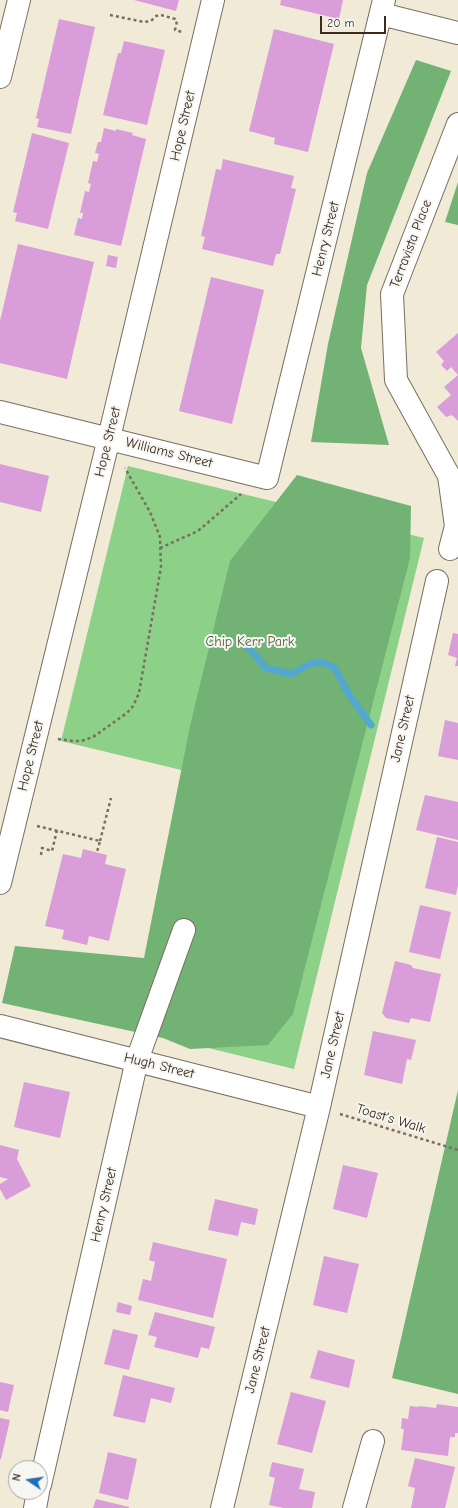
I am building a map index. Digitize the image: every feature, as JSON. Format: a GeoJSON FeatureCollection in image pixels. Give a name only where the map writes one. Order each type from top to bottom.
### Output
{"type":"FeatureCollection","features":[{"type":"Feature","properties":{"kind":"street"},"geometry":{"type":"LineString","coordinates":[[0,77],[18,0]]}},
{"type":"Feature","properties":{"kind":"street","name":"Hope Street"},"geometry":{"type":"LineString","coordinates":[[0,882],[109,438],[213,0]]}},
{"type":"Feature","properties":{"kind":"street"},"geometry":{"type":"LineString","coordinates":[[383,7],[458,33]]}},
{"type":"Feature","properties":{"kind":"street","name":"Henry Street"},"geometry":{"type":"LineString","coordinates":[[267,478],[383,7]]}},
{"type":"Feature","properties":{"kind":"street","name":"Terravista Place"},"geometry":{"type":"LineString","coordinates":[[450,549],[456,526],[449,476],[396,380],[392,294],[458,124]]}},
{"type":"Feature","properties":{"kind":"street","name":"Williams Street"},"geometry":{"type":"LineString","coordinates":[[0,412],[267,478]]}},
{"type":"Feature","properties":{"kind":"street","name":"Jane Street"},"geometry":{"type":"LineString","coordinates":[[222,1508],[319,1107],[436,581]]}},
{"type":"Feature","properties":{"kind":"street","name":"Henry Street"},"geometry":{"type":"LineString","coordinates":[[46,1460],[137,1060],[184,930]]}},
{"type":"Feature","properties":{"kind":"street","name":"Hugh Street"},"geometry":{"type":"LineString","coordinates":[[0,1026],[319,1107]]}},
{"type":"Feature","properties":{"kind":"street"},"geometry":{"type":"LineString","coordinates":[[354,1508],[373,1441]]}},
{"type":"Feature","properties":{"kind":"path"},"geometry":{"type":"LineString","coordinates":[[110,15],[144,22],[150,21],[156,16],[161,15],[175,19],[177,21],[175,30],[184,33]]}},
{"type":"Feature","properties":{"kind":"path"},"geometry":{"type":"LineString","coordinates":[[56,739],[81,741],[93,737],[127,713],[133,706],[139,693],[160,567],[160,537],[150,512],[124,465]]}},
{"type":"Feature","properties":{"kind":"path"},"geometry":{"type":"LineString","coordinates":[[160,548],[198,531],[245,491]]}},
{"type":"Feature","properties":{"kind":"path"},"geometry":{"type":"LineString","coordinates":[[97,852],[111,798]]}},
{"type":"Feature","properties":{"kind":"path"},"geometry":{"type":"LineString","coordinates":[[35,825],[100,841]]}},
{"type":"Feature","properties":{"kind":"path"},"geometry":{"type":"LineString","coordinates":[[41,855],[42,848],[52,851],[57,830]]}},
{"type":"Feature","properties":{"kind":"path","name":"Toast's Walk"},"geometry":{"type":"LineString","coordinates":[[319,1107],[458,1150]]}},
{"type":"Feature","properties":{"kind":"green space"},"geometry":{"type":"Polygon","coordinates":[[[416,60],[451,71],[367,285],[361,348],[389,445],[311,442],[328,344],[367,173],[416,60]]]}},
{"type":"Feature","properties":{"kind":"green space"},"geometry":{"type":"Polygon","coordinates":[[[458,182],[458,225],[445,222],[458,182]]]}},
{"type":"Feature","properties":{"kind":"green space","name":"Chip Kerr Park"},"geometry":{"type":"Polygon","coordinates":[[[128,466],[424,538],[294,1069],[139,1031],[202,775],[61,741],[128,466]]]}},
{"type":"Feature","properties":{"kind":"green space","name":"Chip Kerr Park"},"geometry":{"type":"Polygon","coordinates":[[[297,475],[411,506],[410,558],[293,1014],[268,1045],[190,1049],[163,1038],[2,1003],[15,946],[144,958],[190,726],[230,561],[297,475]]]}},
{"type":"Feature","properties":{"kind":"green space"},"geometry":{"type":"Polygon","coordinates":[[[458,1090],[458,1394],[392,1378],[458,1090]]]}},
{"type":"Feature","properties":{"kind":"building"},"geometry":{"type":"Polygon","coordinates":[[[134,0],[179,0],[176,11],[134,0]]]}},
{"type":"Feature","properties":{"kind":"building"},"geometry":{"type":"Polygon","coordinates":[[[281,0],[343,0],[339,19],[280,5],[281,0]]]}},
{"type":"Feature","properties":{"kind":"building"},"geometry":{"type":"Polygon","coordinates":[[[59,19],[95,27],[71,134],[37,127],[39,119],[36,118],[59,19]]]}},
{"type":"Feature","properties":{"kind":"building"},"geometry":{"type":"Polygon","coordinates":[[[274,29],[334,44],[308,152],[274,144],[275,138],[249,131],[274,29]]]}},
{"type":"Feature","properties":{"kind":"building"},"geometry":{"type":"Polygon","coordinates":[[[124,41],[165,50],[147,125],[103,115],[118,53],[121,53],[124,41]]]}},
{"type":"Feature","properties":{"kind":"building"},"geometry":{"type":"Polygon","coordinates":[[[104,128],[133,133],[132,135],[146,139],[121,246],[74,235],[78,218],[82,219],[83,213],[80,213],[85,191],[89,192],[91,184],[88,183],[93,161],[97,162],[99,154],[95,153],[98,142],[101,142],[104,128]]]}},
{"type":"Feature","properties":{"kind":"building"},"geometry":{"type":"Polygon","coordinates":[[[32,133],[69,143],[48,229],[15,221],[17,213],[13,212],[32,133]]]}},
{"type":"Feature","properties":{"kind":"building"},"geometry":{"type":"Polygon","coordinates":[[[223,159],[294,176],[291,188],[296,189],[280,254],[276,254],[273,266],[202,249],[205,237],[201,236],[216,169],[221,170],[223,159]]]}},
{"type":"Feature","properties":{"kind":"building"},"geometry":{"type":"Polygon","coordinates":[[[18,244],[94,262],[67,379],[0,363],[0,321],[18,244]]]}},
{"type":"Feature","properties":{"kind":"building"},"geometry":{"type":"Polygon","coordinates":[[[108,255],[118,257],[116,268],[106,266],[108,255]]]}},
{"type":"Feature","properties":{"kind":"building"},"geometry":{"type":"Polygon","coordinates":[[[211,277],[264,290],[232,424],[179,411],[211,277]]]}},
{"type":"Feature","properties":{"kind":"building"},"geometry":{"type":"Polygon","coordinates":[[[458,333],[458,375],[451,367],[447,371],[441,365],[444,361],[436,352],[458,333]]]}},
{"type":"Feature","properties":{"kind":"building"},"geometry":{"type":"Polygon","coordinates":[[[458,375],[458,421],[452,415],[446,417],[437,407],[451,395],[444,387],[458,375]]]}},
{"type":"Feature","properties":{"kind":"building"},"geometry":{"type":"Polygon","coordinates":[[[0,464],[49,476],[41,512],[0,502],[0,464]]]}},
{"type":"Feature","properties":{"kind":"building"},"geometry":{"type":"Polygon","coordinates":[[[453,633],[458,634],[458,666],[455,666],[457,658],[448,655],[453,633]]]}},
{"type":"Feature","properties":{"kind":"building"},"geometry":{"type":"Polygon","coordinates":[[[445,720],[458,723],[458,760],[438,756],[445,720]]]}},
{"type":"Feature","properties":{"kind":"building"},"geometry":{"type":"Polygon","coordinates":[[[425,795],[458,802],[458,840],[416,830],[425,795]]]}},
{"type":"Feature","properties":{"kind":"building"},"geometry":{"type":"Polygon","coordinates":[[[437,837],[458,842],[458,885],[456,895],[425,888],[437,837]]]}},
{"type":"Feature","properties":{"kind":"building"},"geometry":{"type":"Polygon","coordinates":[[[83,849],[107,855],[105,864],[126,869],[109,941],[89,936],[87,945],[62,939],[64,930],[45,926],[63,854],[81,858],[83,849]]]}},
{"type":"Feature","properties":{"kind":"building"},"geometry":{"type":"Polygon","coordinates":[[[420,905],[451,912],[440,959],[409,952],[420,905]]]}},
{"type":"Feature","properties":{"kind":"building"},"geometry":{"type":"Polygon","coordinates":[[[395,961],[411,965],[413,968],[441,974],[430,1022],[411,1018],[409,1023],[386,1018],[382,1013],[395,961]]]}},
{"type":"Feature","properties":{"kind":"building"},"geometry":{"type":"Polygon","coordinates":[[[373,1031],[416,1040],[411,1060],[407,1059],[402,1084],[364,1075],[373,1031]]]}},
{"type":"Feature","properties":{"kind":"building"},"geometry":{"type":"Polygon","coordinates":[[[24,1082],[70,1092],[60,1138],[14,1127],[24,1082]]]}},
{"type":"Feature","properties":{"kind":"building"},"geometry":{"type":"Polygon","coordinates":[[[0,1145],[19,1150],[17,1159],[31,1186],[6,1200],[0,1189],[0,1184],[8,1179],[0,1177],[0,1145]]]}},
{"type":"Feature","properties":{"kind":"building"},"geometry":{"type":"Polygon","coordinates":[[[343,1165],[378,1173],[367,1218],[333,1209],[343,1165]]]}},
{"type":"Feature","properties":{"kind":"building"},"geometry":{"type":"Polygon","coordinates":[[[215,1199],[258,1209],[255,1225],[241,1222],[238,1236],[208,1230],[215,1199]]]}},
{"type":"Feature","properties":{"kind":"building"},"geometry":{"type":"Polygon","coordinates":[[[153,1242],[227,1259],[213,1318],[138,1300],[143,1279],[151,1281],[155,1262],[149,1260],[153,1242]]]}},
{"type":"Feature","properties":{"kind":"building"},"geometry":{"type":"Polygon","coordinates":[[[324,1256],[359,1264],[347,1313],[313,1305],[324,1256]]]}},
{"type":"Feature","properties":{"kind":"building"},"geometry":{"type":"Polygon","coordinates":[[[118,1302],[132,1306],[130,1315],[116,1312],[118,1302]]]}},
{"type":"Feature","properties":{"kind":"building"},"geometry":{"type":"Polygon","coordinates":[[[155,1312],[215,1327],[209,1349],[201,1347],[198,1358],[154,1347],[157,1337],[148,1335],[155,1312]]]}},
{"type":"Feature","properties":{"kind":"building"},"geometry":{"type":"Polygon","coordinates":[[[113,1329],[138,1335],[129,1370],[104,1364],[113,1329]]]}},
{"type":"Feature","properties":{"kind":"building"},"geometry":{"type":"Polygon","coordinates":[[[318,1350],[355,1360],[349,1388],[310,1378],[318,1350]]]}},
{"type":"Feature","properties":{"kind":"building"},"geometry":{"type":"Polygon","coordinates":[[[123,1375],[175,1388],[171,1403],[151,1398],[145,1423],[113,1416],[123,1375]]]}},
{"type":"Feature","properties":{"kind":"building"},"geometry":{"type":"Polygon","coordinates":[[[0,1382],[14,1385],[8,1412],[0,1410],[0,1382]]]}},
{"type":"Feature","properties":{"kind":"building"},"geometry":{"type":"Polygon","coordinates":[[[291,1392],[326,1401],[312,1453],[277,1444],[291,1392]]]}},
{"type":"Feature","properties":{"kind":"building"},"geometry":{"type":"Polygon","coordinates":[[[437,1404],[458,1407],[458,1433],[455,1433],[455,1437],[450,1437],[448,1456],[401,1450],[404,1429],[401,1429],[402,1418],[408,1419],[410,1406],[436,1408],[437,1404]]]}},
{"type":"Feature","properties":{"kind":"building"},"geometry":{"type":"Polygon","coordinates":[[[0,1418],[10,1420],[1,1459],[0,1459],[0,1418]]]}},
{"type":"Feature","properties":{"kind":"building"},"geometry":{"type":"Polygon","coordinates":[[[108,1452],[137,1459],[128,1500],[99,1493],[108,1452]]]}},
{"type":"Feature","properties":{"kind":"building"},"geometry":{"type":"Polygon","coordinates":[[[415,1458],[455,1467],[445,1508],[411,1508],[415,1488],[408,1486],[415,1458]]]}},
{"type":"Feature","properties":{"kind":"building"},"geometry":{"type":"Polygon","coordinates":[[[272,1462],[304,1469],[299,1489],[315,1492],[312,1508],[284,1508],[269,1505],[275,1478],[269,1476],[272,1462]]]}},
{"type":"Feature","properties":{"kind":"building"},"geometry":{"type":"Polygon","coordinates":[[[96,1499],[129,1507],[129,1508],[93,1508],[96,1499]]]}},
{"type":"Feature","properties":{"kind":"waterway"},"geometry":{"type":"LineString","coordinates":[[246,645],[266,668],[291,674],[310,664],[321,662],[334,667],[348,693],[371,725]]}}]}
